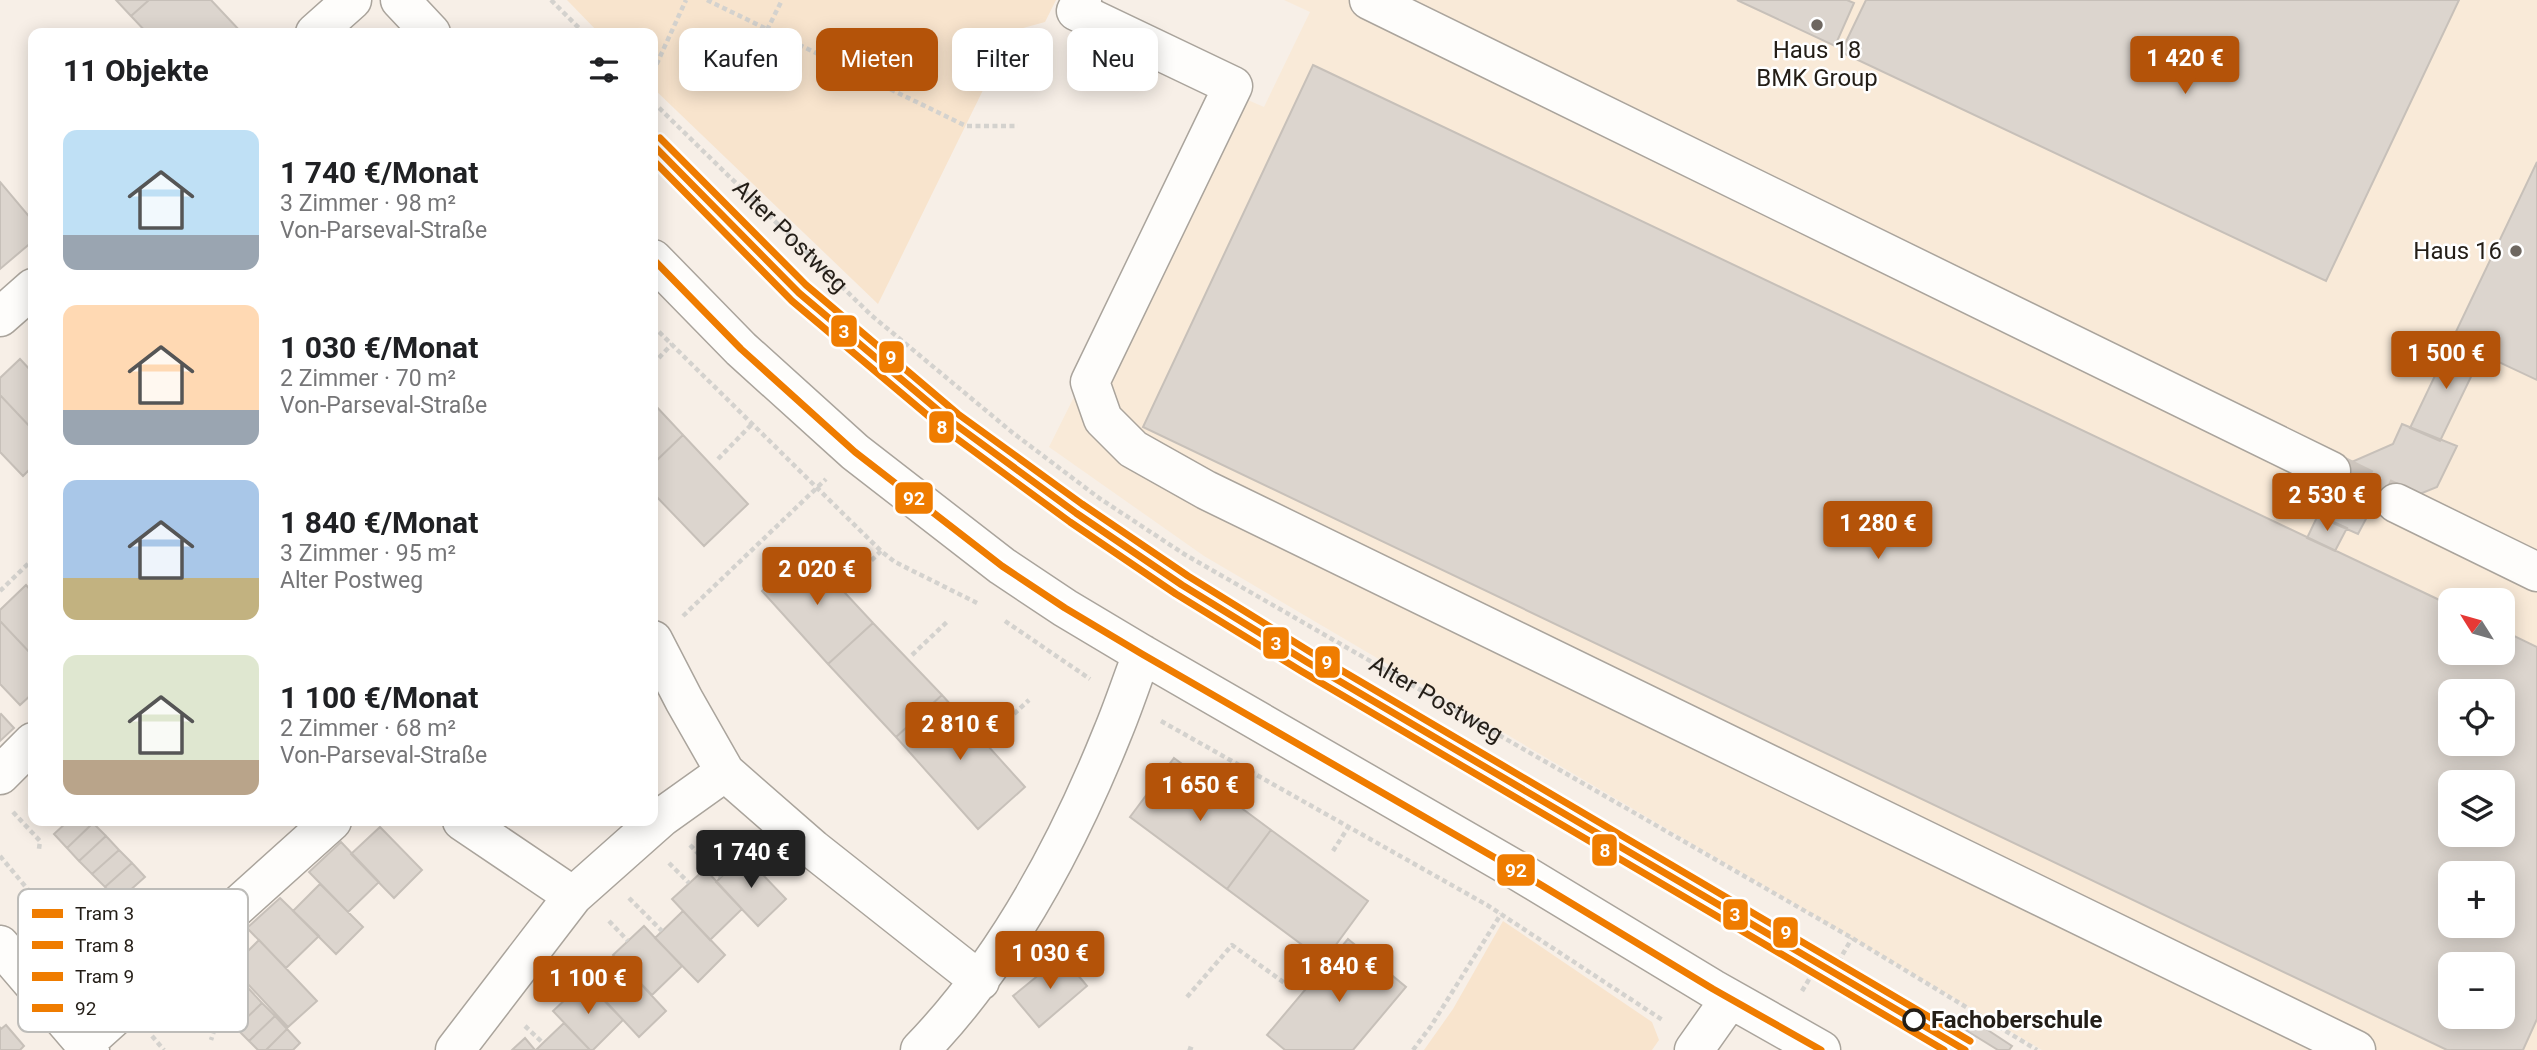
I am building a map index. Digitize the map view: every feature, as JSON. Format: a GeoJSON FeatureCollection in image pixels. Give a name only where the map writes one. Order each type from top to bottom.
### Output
{"type":"FeatureCollection","features":[{"type":"Feature","properties":{"kind":"street"},"geometry":{"type":"LineString","coordinates":[[321,28],[352,0]]}},
{"type":"Feature","properties":{"kind":"street"},"geometry":{"type":"LineString","coordinates":[[400,0],[426,28]]}},
{"type":"Feature","properties":{"kind":"street"},"geometry":{"type":"LineString","coordinates":[[1369,0],[2331,471]]}},
{"type":"Feature","properties":{"kind":"street"},"geometry":{"type":"LineString","coordinates":[[1076,12],[1233,86],[1090,382],[1103,419],[1133,449],[1206,490],[2356,1050]]}},
{"type":"Feature","properties":{"kind":"street"},"geometry":{"type":"LineString","coordinates":[[658,265],[741,349],[855,452],[1002,566],[1142,654],[1821,1050]]}},
{"type":"Feature","properties":{"kind":"street"},"geometry":{"type":"LineString","coordinates":[[2396,503],[2537,572]]}},
{"type":"Feature","properties":{"kind":"street"},"geometry":{"type":"LineString","coordinates":[[658,650],[725,772],[813,849],[980,981]]}},
{"type":"Feature","properties":{"kind":"street"},"geometry":{"type":"LineString","coordinates":[[920,1050],[980,981],[1016,928],[1075,816],[1113,733],[1142,654]]}},
{"type":"Feature","properties":{"kind":"street"},"geometry":{"type":"LineString","coordinates":[[4,791],[28,750]]}},
{"type":"Feature","properties":{"kind":"street"},"geometry":{"type":"LineString","coordinates":[[658,821],[725,772]]}},
{"type":"Feature","properties":{"kind":"street"},"geometry":{"type":"LineString","coordinates":[[248,896],[326,826]]}},
{"type":"Feature","properties":{"kind":"street"},"geometry":{"type":"LineString","coordinates":[[469,826],[573,896]]}},
{"type":"Feature","properties":{"kind":"street"},"geometry":{"type":"LineString","coordinates":[[455,1050],[573,896],[652,826]]}},
{"type":"Feature","properties":{"kind":"street"},"geometry":{"type":"LineString","coordinates":[[0,945],[18,966]]}},
{"type":"Feature","properties":{"kind":"street"},"geometry":{"type":"LineString","coordinates":[[1694,1050],[1730,999]]}},
{"type":"Feature","properties":{"kind":"street"},"geometry":{"type":"LineString","coordinates":[[74,1032],[87,1047],[101,1032]]}},
{"type":"Feature","properties":{"kind":"path"},"geometry":{"type":"LineString","coordinates":[[551,0],[579,28]]}},
{"type":"Feature","properties":{"kind":"path"},"geometry":{"type":"LineString","coordinates":[[658,61],[686,0]]}},
{"type":"Feature","properties":{"kind":"path"},"geometry":{"type":"LineString","coordinates":[[707,0],[763,28]]}},
{"type":"Feature","properties":{"kind":"path"},"geometry":{"type":"LineString","coordinates":[[768,28],[782,0]]}},
{"type":"Feature","properties":{"kind":"path"},"geometry":{"type":"LineString","coordinates":[[802,47],[966,125],[1018,126]]}},
{"type":"Feature","properties":{"kind":"path","name":"Alter Postweg"},"geometry":{"type":"LineString","coordinates":[[658,107],[871,315],[1013,433],[1099,498],[1184,554],[1852,938],[2037,1050]]}},
{"type":"Feature","properties":{"kind":"path"},"geometry":{"type":"LineString","coordinates":[[658,359],[672,344]]}},
{"type":"Feature","properties":{"kind":"path"},"geometry":{"type":"LineString","coordinates":[[718,459],[752,424]]}},
{"type":"Feature","properties":{"kind":"path"},"geometry":{"type":"LineString","coordinates":[[658,638],[855,452]]}},
{"type":"Feature","properties":{"kind":"path"},"geometry":{"type":"LineString","coordinates":[[847,584],[881,551]]}},
{"type":"Feature","properties":{"kind":"path"},"geometry":{"type":"LineString","coordinates":[[0,591],[28,564]]}},
{"type":"Feature","properties":{"kind":"path"},"geometry":{"type":"LineString","coordinates":[[912,655],[949,620]]}},
{"type":"Feature","properties":{"kind":"path"},"geometry":{"type":"LineString","coordinates":[[989,737],[1029,700]]}},
{"type":"Feature","properties":{"kind":"path"},"geometry":{"type":"LineString","coordinates":[[1229,784],[1241,766]]}},
{"type":"Feature","properties":{"kind":"path"},"geometry":{"type":"LineString","coordinates":[[4,791],[28,824]]}},
{"type":"Feature","properties":{"kind":"path"},"geometry":{"type":"LineString","coordinates":[[29,826],[40,841],[40,849]]}},
{"type":"Feature","properties":{"kind":"path"},"geometry":{"type":"LineString","coordinates":[[1333,851],[1349,826]]}},
{"type":"Feature","properties":{"kind":"path"},"geometry":{"type":"LineString","coordinates":[[0,856],[28,889]]}},
{"type":"Feature","properties":{"kind":"path"},"geometry":{"type":"LineString","coordinates":[[1413,1050],[1501,914]]}},
{"type":"Feature","properties":{"kind":"path"},"geometry":{"type":"LineString","coordinates":[[1799,996],[1822,958],[1836,965],[1846,954],[1852,938]]}},
{"type":"Feature","properties":{"kind":"path"},"geometry":{"type":"LineString","coordinates":[[1187,997],[1232,945],[1286,984]]}},
{"type":"Feature","properties":{"kind":"path"},"geometry":{"type":"LineString","coordinates":[[148,1032],[164,1050]]}},
{"type":"Feature","properties":{"kind":"shaded area"},"geometry":{"type":"Polygon","coordinates":[[[567,0],[1056,0],[1045,22],[1023,28],[952,28],[952,91],[983,91],[878,304],[658,93],[658,28],[594,28],[567,0]]]}},
{"type":"Feature","properties":{"kind":"shaded area"},"geometry":{"type":"Polygon","coordinates":[[[1284,0],[2537,0],[2537,1050],[2042,1050],[1204,556],[1049,447],[1227,91],[1264,107],[1310,12],[1284,0]]]}},
{"type":"Feature","properties":{"kind":"shaded area"},"geometry":{"type":"Polygon","coordinates":[[[1503,921],[1652,1022],[1659,1040],[1652,1050],[1424,1050],[1453,1009],[1503,921]]]}},
{"type":"Feature","properties":{"kind":"building"},"geometry":{"type":"Polygon","coordinates":[[[116,0],[149,0],[131,16],[116,0]]]}},
{"type":"Feature","properties":{"kind":"building"},"geometry":{"type":"Polygon","coordinates":[[[149,0],[211,0],[237,28],[142,28],[131,16],[149,0]]]}},
{"type":"Feature","properties":{"kind":"building","name":"Haus 18 BMK Group"},"geometry":{"type":"Polygon","coordinates":[[[1737,0],[1847,0],[1854,3],[1835,46],[1737,0]]]}},
{"type":"Feature","properties":{"kind":"building"},"geometry":{"type":"Polygon","coordinates":[[[1866,0],[2459,0],[2326,281],[1841,52],[1866,0]]]}},
{"type":"Feature","properties":{"kind":"building"},"geometry":{"type":"Polygon","coordinates":[[[1313,65],[2438,599],[2438,665],[2515,665],[2515,636],[2537,647],[2537,1019],[2523,1050],[2447,1050],[1143,427],[1313,65]]]}},
{"type":"Feature","properties":{"kind":"building","name":"Haus 16"},"geometry":{"type":"Polygon","coordinates":[[[2537,162],[2537,380],[2452,340],[2537,162]]]}},
{"type":"Feature","properties":{"kind":"building"},"geometry":{"type":"Polygon","coordinates":[[[0,182],[28,215],[28,245],[0,269],[0,182]]]}},
{"type":"Feature","properties":{"kind":"building"},"geometry":{"type":"Polygon","coordinates":[[[2452,340],[2482,354],[2440,441],[2410,428],[2452,340]]]}},
{"type":"Feature","properties":{"kind":"building"},"geometry":{"type":"Polygon","coordinates":[[[20,359],[28,368],[28,425],[0,395],[0,378],[20,359]]]}},
{"type":"Feature","properties":{"kind":"building"},"geometry":{"type":"Polygon","coordinates":[[[0,395],[28,425],[28,471],[23,476],[0,452],[0,395]]]}},
{"type":"Feature","properties":{"kind":"building"},"geometry":{"type":"Polygon","coordinates":[[[658,408],[683,435],[658,459],[658,408]]]}},
{"type":"Feature","properties":{"kind":"building"},"geometry":{"type":"Polygon","coordinates":[[[2402,424],[2457,446],[2437,487],[2368,515],[2358,534],[2310,513],[2331,471],[2393,444],[2402,424]]]}},
{"type":"Feature","properties":{"kind":"building"},"geometry":{"type":"Polygon","coordinates":[[[683,435],[748,504],[704,546],[658,498],[658,459],[683,435]]]}},
{"type":"Feature","properties":{"kind":"building"},"geometry":{"type":"Polygon","coordinates":[[[2318,515],[2347,528],[2335,551],[2307,538],[2318,515]]]}},
{"type":"Feature","properties":{"kind":"building"},"geometry":{"type":"Polygon","coordinates":[[[806,551],[873,623],[828,664],[762,591],[806,551]]]}},
{"type":"Feature","properties":{"kind":"building"},"geometry":{"type":"Polygon","coordinates":[[[26,585],[28,651],[0,621],[0,610],[26,585]]]}},
{"type":"Feature","properties":{"kind":"building"},"geometry":{"type":"Polygon","coordinates":[[[0,621],[28,651],[28,698],[20,705],[0,684],[0,621]]]}},
{"type":"Feature","properties":{"kind":"building"},"geometry":{"type":"Polygon","coordinates":[[[873,623],[942,695],[896,737],[828,664],[873,623]]]}},
{"type":"Feature","properties":{"kind":"building"},"geometry":{"type":"Polygon","coordinates":[[[942,695],[1025,787],[978,829],[896,737],[942,695]]]}},
{"type":"Feature","properties":{"kind":"building"},"geometry":{"type":"Polygon","coordinates":[[[0,715],[14,728],[0,741],[0,715]]]}},
{"type":"Feature","properties":{"kind":"building"},"geometry":{"type":"Polygon","coordinates":[[[1174,758],[1271,830],[1227,889],[1130,817],[1174,758]]]}},
{"type":"Feature","properties":{"kind":"building"},"geometry":{"type":"Polygon","coordinates":[[[63,826],[90,826],[67,848],[54,834],[63,826]]]}},
{"type":"Feature","properties":{"kind":"building"},"geometry":{"type":"Polygon","coordinates":[[[90,826],[96,826],[106,836],[79,861],[67,848],[90,826]]]}},
{"type":"Feature","properties":{"kind":"building"},"geometry":{"type":"Polygon","coordinates":[[[380,827],[422,870],[394,898],[351,854],[380,827]]]}},
{"type":"Feature","properties":{"kind":"building"},"geometry":{"type":"Polygon","coordinates":[[[1271,830],[1368,901],[1324,961],[1227,889],[1271,830]]]}},
{"type":"Feature","properties":{"kind":"building"},"geometry":{"type":"Polygon","coordinates":[[[106,836],[119,850],[92,874],[79,861],[106,836]]]}},
{"type":"Feature","properties":{"kind":"building"},"geometry":{"type":"Polygon","coordinates":[[[341,842],[379,882],[348,912],[309,872],[341,842]]]}},
{"type":"Feature","properties":{"kind":"building"},"geometry":{"type":"Polygon","coordinates":[[[119,850],[132,863],[105,887],[92,874],[119,850]]]}},
{"type":"Feature","properties":{"kind":"building"},"geometry":{"type":"Polygon","coordinates":[[[744,855],[786,899],[758,926],[716,882],[744,855]]]}},
{"type":"Feature","properties":{"kind":"building"},"geometry":{"type":"Polygon","coordinates":[[[132,863],[145,877],[132,889],[105,887],[132,863]]]}},
{"type":"Feature","properties":{"kind":"building"},"geometry":{"type":"Polygon","coordinates":[[[705,869],[742,909],[710,940],[672,899],[705,869]]]}},
{"type":"Feature","properties":{"kind":"building"},"geometry":{"type":"Polygon","coordinates":[[[320,884],[363,927],[336,954],[293,911],[320,884]]]}},
{"type":"Feature","properties":{"kind":"building"},"geometry":{"type":"Polygon","coordinates":[[[280,898],[319,936],[286,968],[248,927],[280,898]]]}},
{"type":"Feature","properties":{"kind":"building"},"geometry":{"type":"Polygon","coordinates":[[[683,911],[725,955],[698,982],[655,938],[683,911]]]}},
{"type":"Feature","properties":{"kind":"building"},"geometry":{"type":"Polygon","coordinates":[[[644,926],[682,966],[652,995],[613,955],[644,926]]]}},
{"type":"Feature","properties":{"kind":"building"},"geometry":{"type":"Polygon","coordinates":[[[1348,939],[1406,987],[1353,1050],[1285,1050],[1267,1035],[1348,939]]]}},
{"type":"Feature","properties":{"kind":"building"},"geometry":{"type":"Polygon","coordinates":[[[259,940],[317,1001],[288,1027],[248,984],[248,951],[259,940]]]}},
{"type":"Feature","properties":{"kind":"building"},"geometry":{"type":"Polygon","coordinates":[[[1062,956],[1087,986],[1039,1027],[1013,996],[1062,956]]]}},
{"type":"Feature","properties":{"kind":"building"},"geometry":{"type":"Polygon","coordinates":[[[625,967],[666,1011],[639,1037],[598,993],[625,967]]]}},
{"type":"Feature","properties":{"kind":"building"},"geometry":{"type":"Polygon","coordinates":[[[585,981],[623,1020],[593,1050],[553,1011],[585,981]]]}},
{"type":"Feature","properties":{"kind":"building"},"geometry":{"type":"Polygon","coordinates":[[[248,990],[262,1003],[248,1016],[248,990]]]}},
{"type":"Feature","properties":{"kind":"building"},"geometry":{"type":"Polygon","coordinates":[[[262,1003],[275,1016],[249,1041],[240,1032],[248,1032],[248,1016],[262,1003]]]}},
{"type":"Feature","properties":{"kind":"building"},"geometry":{"type":"Polygon","coordinates":[[[275,1016],[287,1029],[266,1050],[258,1050],[249,1041],[275,1016]]]}},
{"type":"Feature","properties":{"kind":"building"},"geometry":{"type":"Polygon","coordinates":[[[1971,1019],[2012,1046],[2009,1050],[1998,1050],[1964,1029],[1971,1019]]]}},
{"type":"Feature","properties":{"kind":"building"},"geometry":{"type":"Polygon","coordinates":[[[564,1023],[590,1050],[536,1050],[543,1043],[564,1023]]]}},
{"type":"Feature","properties":{"kind":"building"},"geometry":{"type":"Polygon","coordinates":[[[6,1025],[24,1046],[20,1050],[0,1050],[0,1027],[1,1029],[6,1025]]]}},
{"type":"Feature","properties":{"kind":"building"},"geometry":{"type":"Polygon","coordinates":[[[287,1029],[300,1043],[293,1050],[266,1050],[287,1029]]]}},
{"type":"Feature","properties":{"kind":"building"},"geometry":{"type":"Polygon","coordinates":[[[525,1038],[535,1050],[512,1050],[525,1038]]]}},
{"type":"Feature","properties":{"kind":"tunnel"},"geometry":{"type":"LineString","coordinates":[[2331,471],[2396,503]]}},
{"type":"Feature","properties":{"kind":"tram line","name":"9"},"geometry":{"type":"LineString","coordinates":[[660,138],[806,285],[958,414],[1082,504],[1188,576],[1312,653],[1970,1041]]}},
{"type":"Feature","properties":{"kind":"tram line","name":"3"},"geometry":{"type":"LineString","coordinates":[[658,150],[799,293],[952,422],[1076,513],[1182,585],[1307,662],[1965,1050]]}},
{"type":"Feature","properties":{"kind":"tram line","name":"8"},"geometry":{"type":"LineString","coordinates":[[658,165],[792,301],[945,430],[1070,522],[1176,594],[1301,671],[1944,1050]]}},
{"type":"Feature","properties":{"kind":"transit line","name":"92"},"geometry":{"type":"LineString","coordinates":[[658,264],[741,349],[855,452],[1002,566],[1142,654],[1821,1050]]}},
{"type":"Feature","properties":{"kind":"place","name":"Haus 18 BMK Group"},"geometry":{"type":"Point","coordinates":[1817,25]}},
{"type":"Feature","properties":{"kind":"place","name":"Haus 16"},"geometry":{"type":"Point","coordinates":[2516,251]}},
{"type":"Feature","properties":{"kind":"place","name":"Fachoberschule"},"geometry":{"type":"Point","coordinates":[1914,1020]}}]}
